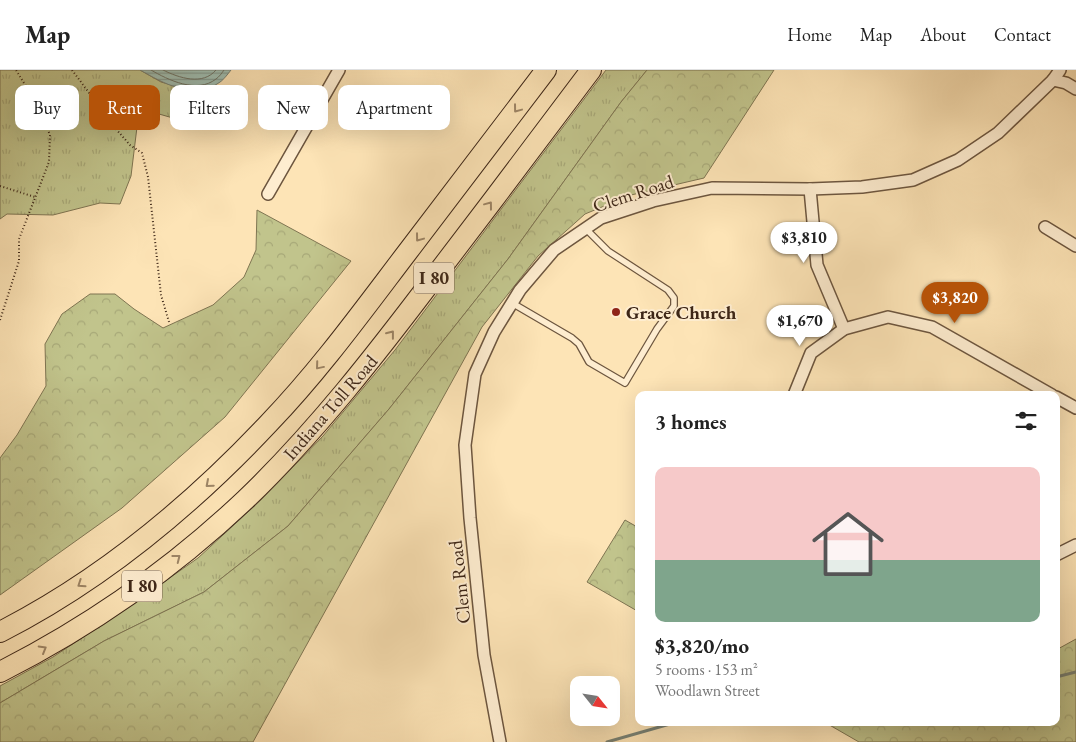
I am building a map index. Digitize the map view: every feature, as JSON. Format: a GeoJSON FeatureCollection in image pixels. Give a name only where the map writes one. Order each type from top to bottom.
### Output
{"type":"FeatureCollection","features":[{"type":"Feature","properties":{"kind":"highway","name":"Indiana Toll Road"},"geometry":{"type":"LineString","coordinates":[[0,632],[53,602],[115,561],[170,518],[218,476],[270,422],[321,364],[546,70]]}},
{"type":"Feature","properties":{"kind":"highway","name":"Indiana Toll Road"},"geometry":{"type":"LineString","coordinates":[[0,672],[81,627],[142,586],[199,541],[245,500],[300,443],[351,385],[592,70]]}},
{"type":"Feature","properties":{"kind":"street"},"geometry":{"type":"LineString","coordinates":[[268,194],[339,70]]}},
{"type":"Feature","properties":{"kind":"street"},"geometry":{"type":"LineString","coordinates":[[1057,75],[1076,89]]}},
{"type":"Feature","properties":{"kind":"street","name":"Clem Road"},"geometry":{"type":"LineString","coordinates":[[500,742],[484,655],[470,518],[465,445],[475,374],[494,332],[520,290],[554,250],[601,218],[653,201],[712,188],[810,189],[862,187],[913,180],[958,160],[998,133],[1057,75]]}},
{"type":"Feature","properties":{"kind":"street"},"geometry":{"type":"LineString","coordinates":[[810,189],[817,265],[844,328]]}},
{"type":"Feature","properties":{"kind":"street"},"geometry":{"type":"LineString","coordinates":[[1045,227],[1076,246]]}},
{"type":"Feature","properties":{"kind":"street"},"geometry":{"type":"LineString","coordinates":[[796,391],[811,353],[844,328],[888,317],[932,327],[1045,391]]}},
{"type":"Feature","properties":{"kind":"street"},"geometry":{"type":"LineString","coordinates":[[1060,399],[1076,408]]}},
{"type":"Feature","properties":{"kind":"street"},"geometry":{"type":"LineString","coordinates":[[1060,553],[1076,545]]}},
{"type":"Feature","properties":{"kind":"lane"},"geometry":{"type":"LineString","coordinates":[[512,303],[572,338],[579,344],[589,362],[624,383],[657,329],[674,306],[674,298],[668,290],[608,251],[586,229]]}},
{"type":"Feature","properties":{"kind":"path"},"geometry":{"type":"LineString","coordinates":[[0,320],[19,261],[19,239],[49,162],[50,135],[38,106],[16,70]]}},
{"type":"Feature","properties":{"kind":"path"},"geometry":{"type":"LineString","coordinates":[[72,70],[116,129],[130,145],[142,153],[148,176],[161,294],[169,322]]}},
{"type":"Feature","properties":{"kind":"path"},"geometry":{"type":"LineString","coordinates":[[0,186],[35,197]]}},
{"type":"Feature","properties":{"kind":"green space"},"geometry":{"type":"Polygon","coordinates":[[[0,70],[140,70],[161,82],[172,85],[170,85],[170,117],[160,114],[160,85],[89,85],[89,130],[137,130],[131,176],[120,204],[100,203],[53,215],[7,214],[0,219],[0,70]]]}},
{"type":"Feature","properties":{"kind":"green space"},"geometry":{"type":"Polygon","coordinates":[[[606,70],[647,70],[621,102],[508,259],[389,409],[288,526],[204,592],[104,641],[0,703],[0,686],[53,657],[198,558],[261,500],[323,436],[395,350],[606,70]]]}},
{"type":"Feature","properties":{"kind":"green space"},"geometry":{"type":"Polygon","coordinates":[[[647,70],[774,70],[704,178],[631,195],[585,214],[538,256],[482,327],[253,742],[0,742],[0,703],[104,641],[204,592],[288,526],[389,409],[508,259],[621,102],[647,70]]]}},
{"type":"Feature","properties":{"kind":"green space"},"geometry":{"type":"Polygon","coordinates":[[[257,210],[351,261],[225,417],[122,508],[0,595],[0,458],[17,435],[46,386],[45,344],[62,314],[90,294],[115,294],[163,328],[213,305],[244,277],[256,250],[257,210]]]}},
{"type":"Feature","properties":{"kind":"green space"},"geometry":{"type":"Polygon","coordinates":[[[625,520],[635,526],[635,610],[587,582],[625,520]]]}},
{"type":"Feature","properties":{"kind":"green space"},"geometry":{"type":"Polygon","coordinates":[[[1076,639],[1076,742],[859,742],[831,726],[1060,726],[1060,648],[1076,639]]]}},
{"type":"Feature","properties":{"kind":"water"},"geometry":{"type":"Polygon","coordinates":[[[140,70],[231,70],[225,78],[215,85],[170,85],[140,70]]]}},
{"type":"Feature","properties":{"kind":"waterway"},"geometry":{"type":"LineString","coordinates":[[1060,676],[1076,672]]}},
{"type":"Feature","properties":{"kind":"waterway"},"geometry":{"type":"LineString","coordinates":[[607,742],[663,726]]}},
{"type":"Feature","properties":{"kind":"place","name":"Grace Church"},"geometry":{"type":"Point","coordinates":[616,312]}}]}
